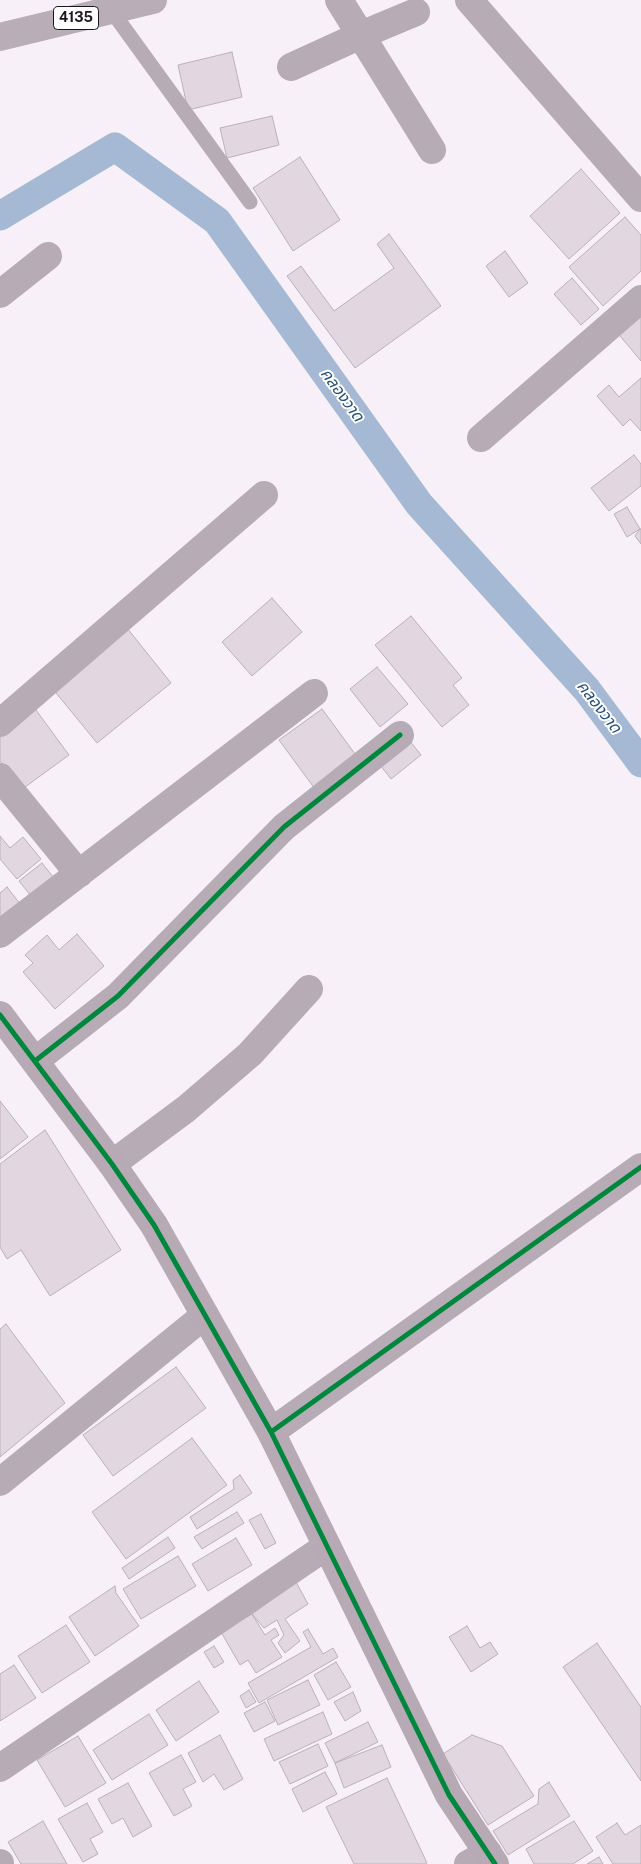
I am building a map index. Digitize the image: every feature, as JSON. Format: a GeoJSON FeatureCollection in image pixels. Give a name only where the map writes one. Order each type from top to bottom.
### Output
{"type":"FeatureCollection","features":[{"type":"Feature","properties":{"kind":"main road","name":"4135"},"geometry":{"type":"LineString","coordinates":[[0,37],[153,0]]}},
{"type":"Feature","properties":{"kind":"street"},"geometry":{"type":"LineString","coordinates":[[339,0],[432,150]]}},
{"type":"Feature","properties":{"kind":"street"},"geometry":{"type":"LineString","coordinates":[[469,0],[641,198]]}},
{"type":"Feature","properties":{"kind":"street"},"geometry":{"type":"LineString","coordinates":[[291,68],[416,12]]}},
{"type":"Feature","properties":{"kind":"street"},"geometry":{"type":"LineString","coordinates":[[0,294],[48,256]]}},
{"type":"Feature","properties":{"kind":"street"},"geometry":{"type":"LineString","coordinates":[[482,438],[641,299]]}},
{"type":"Feature","properties":{"kind":"street"},"geometry":{"type":"LineString","coordinates":[[0,723],[264,495]]}},
{"type":"Feature","properties":{"kind":"street"},"geometry":{"type":"LineString","coordinates":[[0,934],[314,693]]}},
{"type":"Feature","properties":{"kind":"street"},"geometry":{"type":"LineString","coordinates":[[35,1061],[118,996],[284,827],[400,734]]}},
{"type":"Feature","properties":{"kind":"street"},"geometry":{"type":"LineString","coordinates":[[0,777],[79,874]]}},
{"type":"Feature","properties":{"kind":"street"},"geometry":{"type":"LineString","coordinates":[[112,1164],[186,1109],[250,1054],[309,988]]}},
{"type":"Feature","properties":{"kind":"street"},"geometry":{"type":"LineString","coordinates":[[0,1016],[112,1164],[154,1225],[271,1432],[449,1795],[484,1860]]}},
{"type":"Feature","properties":{"kind":"street"},"geometry":{"type":"LineString","coordinates":[[271,1432],[641,1168]]}},
{"type":"Feature","properties":{"kind":"street"},"geometry":{"type":"LineString","coordinates":[[0,1482],[205,1315]]}},
{"type":"Feature","properties":{"kind":"street"},"geometry":{"type":"LineString","coordinates":[[0,1768],[327,1546]]}},
{"type":"Feature","properties":{"kind":"lane"},"geometry":{"type":"LineString","coordinates":[[111,10],[250,202]]}},
{"type":"Feature","properties":{"kind":"building"},"geometry":{"type":"Polygon","coordinates":[[[232,52],[242,97],[188,110],[178,65],[232,52]]]}},
{"type":"Feature","properties":{"kind":"building"},"geometry":{"type":"Polygon","coordinates":[[[272,116],[279,145],[227,158],[220,128],[272,116]]]}},
{"type":"Feature","properties":{"kind":"building"},"geometry":{"type":"Polygon","coordinates":[[[300,157],[340,220],[293,251],[253,188],[300,157]]]}},
{"type":"Feature","properties":{"kind":"building"},"geometry":{"type":"Polygon","coordinates":[[[581,169],[620,213],[569,259],[530,216],[581,169]]]}},
{"type":"Feature","properties":{"kind":"building"},"geometry":{"type":"Polygon","coordinates":[[[625,217],[641,235],[641,271],[603,306],[569,267],[625,217]]]}},
{"type":"Feature","properties":{"kind":"building"},"geometry":{"type":"Polygon","coordinates":[[[389,234],[441,306],[355,368],[287,276],[301,266],[334,311],[394,268],[377,244],[389,234]]]}},
{"type":"Feature","properties":{"kind":"building"},"geometry":{"type":"Polygon","coordinates":[[[505,251],[528,283],[509,297],[486,266],[505,251]]]}},
{"type":"Feature","properties":{"kind":"building"},"geometry":{"type":"Polygon","coordinates":[[[572,278],[599,309],[581,325],[554,294],[572,278]]]}},
{"type":"Feature","properties":{"kind":"building"},"geometry":{"type":"Polygon","coordinates":[[[641,309],[641,361],[615,330],[641,309]]]}},
{"type":"Feature","properties":{"kind":"building"},"geometry":{"type":"Polygon","coordinates":[[[641,378],[641,431],[630,419],[623,426],[597,396],[609,385],[619,397],[641,378]]]}},
{"type":"Feature","properties":{"kind":"building"},"geometry":{"type":"Polygon","coordinates":[[[634,455],[641,464],[641,486],[609,511],[591,488],[634,455]]]}},
{"type":"Feature","properties":{"kind":"building"},"geometry":{"type":"Polygon","coordinates":[[[627,507],[640,529],[627,537],[614,514],[627,507]]]}},
{"type":"Feature","properties":{"kind":"building"},"geometry":{"type":"Polygon","coordinates":[[[641,529],[641,544],[635,536],[641,529]]]}},
{"type":"Feature","properties":{"kind":"building"},"geometry":{"type":"Polygon","coordinates":[[[272,598],[302,632],[252,676],[222,642],[272,598]]]}},
{"type":"Feature","properties":{"kind":"building"},"geometry":{"type":"Polygon","coordinates":[[[411,616],[462,678],[453,685],[469,705],[442,727],[375,645],[411,616]]]}},
{"type":"Feature","properties":{"kind":"building"},"geometry":{"type":"Polygon","coordinates":[[[127,628],[171,683],[97,743],[52,688],[127,628]]]}},
{"type":"Feature","properties":{"kind":"building"},"geometry":{"type":"Polygon","coordinates":[[[377,667],[408,704],[380,727],[350,689],[377,667]]]}},
{"type":"Feature","properties":{"kind":"building"},"geometry":{"type":"Polygon","coordinates":[[[33,706],[69,755],[21,790],[0,761],[0,731],[33,706]]]}},
{"type":"Feature","properties":{"kind":"building"},"geometry":{"type":"Polygon","coordinates":[[[322,709],[358,758],[315,789],[279,740],[322,709]]]}},
{"type":"Feature","properties":{"kind":"building"},"geometry":{"type":"Polygon","coordinates":[[[406,736],[421,755],[391,779],[376,760],[406,736]]]}},
{"type":"Feature","properties":{"kind":"building"},"geometry":{"type":"Polygon","coordinates":[[[0,836],[10,848],[23,837],[41,859],[17,879],[0,859],[0,836]]]}},
{"type":"Feature","properties":{"kind":"building"},"geometry":{"type":"Polygon","coordinates":[[[42,863],[58,883],[35,901],[19,881],[42,863]]]}},
{"type":"Feature","properties":{"kind":"building"},"geometry":{"type":"Polygon","coordinates":[[[7,887],[24,909],[0,928],[0,893],[7,887]]]}},
{"type":"Feature","properties":{"kind":"building"},"geometry":{"type":"Polygon","coordinates":[[[77,934],[104,966],[55,1009],[23,972],[33,963],[25,955],[47,935],[59,950],[77,934]]]}},
{"type":"Feature","properties":{"kind":"building"},"geometry":{"type":"Polygon","coordinates":[[[0,1101],[28,1137],[0,1159],[0,1101]]]}},
{"type":"Feature","properties":{"kind":"building"},"geometry":{"type":"Polygon","coordinates":[[[45,1130],[121,1250],[50,1296],[21,1250],[7,1259],[0,1247],[0,1164],[45,1130]]]}},
{"type":"Feature","properties":{"kind":"building"},"geometry":{"type":"Polygon","coordinates":[[[6,1324],[65,1403],[0,1457],[0,1329],[6,1324]]]}},
{"type":"Feature","properties":{"kind":"building"},"geometry":{"type":"Polygon","coordinates":[[[176,1367],[206,1408],[113,1476],[83,1435],[176,1367]]]}},
{"type":"Feature","properties":{"kind":"building"},"geometry":{"type":"Polygon","coordinates":[[[192,1438],[227,1485],[126,1559],[92,1512],[192,1438]]]}},
{"type":"Feature","properties":{"kind":"building"},"geometry":{"type":"Polygon","coordinates":[[[240,1475],[252,1493],[197,1529],[190,1517],[234,1489],[233,1480],[240,1475]]]}},
{"type":"Feature","properties":{"kind":"building"},"geometry":{"type":"Polygon","coordinates":[[[237,1512],[244,1523],[202,1549],[194,1537],[237,1512]]]}},
{"type":"Feature","properties":{"kind":"building"},"geometry":{"type":"Polygon","coordinates":[[[261,1514],[276,1543],[265,1549],[249,1520],[261,1514]]]}},
{"type":"Feature","properties":{"kind":"building"},"geometry":{"type":"Polygon","coordinates":[[[168,1537],[175,1548],[129,1579],[122,1568],[168,1537]]]}},
{"type":"Feature","properties":{"kind":"building"},"geometry":{"type":"Polygon","coordinates":[[[236,1538],[252,1565],[208,1591],[192,1564],[236,1538]]]}},
{"type":"Feature","properties":{"kind":"building"},"geometry":{"type":"Polygon","coordinates":[[[178,1556],[196,1586],[141,1619],[123,1589],[178,1556]]]}},
{"type":"Feature","properties":{"kind":"building"},"geometry":{"type":"Polygon","coordinates":[[[296,1582],[308,1604],[285,1619],[300,1641],[285,1653],[278,1643],[284,1635],[277,1620],[264,1628],[252,1614],[296,1582]]]}},
{"type":"Feature","properties":{"kind":"building"},"geometry":{"type":"Polygon","coordinates":[[[115,1586],[116,1593],[139,1626],[95,1656],[69,1617],[115,1586]]]}},
{"type":"Feature","properties":{"kind":"building"},"geometry":{"type":"Polygon","coordinates":[[[252,1614],[265,1635],[275,1628],[279,1635],[271,1640],[282,1657],[256,1673],[248,1660],[240,1665],[221,1632],[252,1614]]]}},
{"type":"Feature","properties":{"kind":"building"},"geometry":{"type":"Polygon","coordinates":[[[66,1625],[90,1662],[42,1693],[18,1656],[66,1625]]]}},
{"type":"Feature","properties":{"kind":"building"},"geometry":{"type":"Polygon","coordinates":[[[467,1626],[480,1648],[490,1642],[498,1654],[471,1672],[449,1637],[467,1626]]]}},
{"type":"Feature","properties":{"kind":"building"},"geometry":{"type":"Polygon","coordinates":[[[308,1629],[323,1654],[333,1648],[338,1657],[259,1703],[248,1683],[311,1647],[303,1632],[308,1629]]]}},
{"type":"Feature","properties":{"kind":"building"},"geometry":{"type":"Polygon","coordinates":[[[597,1643],[641,1707],[641,1781],[563,1667],[597,1643]]]}},
{"type":"Feature","properties":{"kind":"building"},"geometry":{"type":"Polygon","coordinates":[[[214,1646],[224,1662],[214,1668],[204,1652],[214,1646]]]}},
{"type":"Feature","properties":{"kind":"building"},"geometry":{"type":"Polygon","coordinates":[[[336,1662],[351,1687],[328,1700],[314,1675],[336,1662]]]}},
{"type":"Feature","properties":{"kind":"building"},"geometry":{"type":"Polygon","coordinates":[[[14,1665],[36,1698],[0,1721],[0,1674],[14,1665]]]}},
{"type":"Feature","properties":{"kind":"building"},"geometry":{"type":"Polygon","coordinates":[[[308,1680],[320,1705],[278,1725],[267,1700],[308,1680]]]}},
{"type":"Feature","properties":{"kind":"building"},"geometry":{"type":"Polygon","coordinates":[[[199,1681],[219,1712],[176,1741],[156,1710],[199,1681]]]}},
{"type":"Feature","properties":{"kind":"building"},"geometry":{"type":"Polygon","coordinates":[[[249,1690],[256,1702],[246,1708],[240,1696],[249,1690]]]}},
{"type":"Feature","properties":{"kind":"building"},"geometry":{"type":"Polygon","coordinates":[[[353,1692],[361,1711],[345,1721],[334,1702],[353,1692]]]}},
{"type":"Feature","properties":{"kind":"building"},"geometry":{"type":"Polygon","coordinates":[[[265,1702],[275,1721],[254,1732],[244,1713],[265,1702]]]}},
{"type":"Feature","properties":{"kind":"building"},"geometry":{"type":"Polygon","coordinates":[[[323,1712],[332,1734],[274,1761],[264,1739],[323,1712]]]}},
{"type":"Feature","properties":{"kind":"building"},"geometry":{"type":"Polygon","coordinates":[[[149,1714],[168,1745],[112,1780],[93,1750],[149,1714]]]}},
{"type":"Feature","properties":{"kind":"building"},"geometry":{"type":"Polygon","coordinates":[[[368,1722],[378,1742],[335,1763],[325,1743],[368,1722]]]}},
{"type":"Feature","properties":{"kind":"building"},"geometry":{"type":"Polygon","coordinates":[[[220,1735],[243,1779],[224,1790],[214,1774],[203,1782],[188,1753],[220,1735]]]}},
{"type":"Feature","properties":{"kind":"building"},"geometry":{"type":"Polygon","coordinates":[[[472,1735],[502,1746],[534,1796],[488,1825],[443,1754],[472,1735]]]}},
{"type":"Feature","properties":{"kind":"building"},"geometry":{"type":"Polygon","coordinates":[[[78,1736],[106,1783],[65,1807],[37,1760],[78,1736]]]}},
{"type":"Feature","properties":{"kind":"building"},"geometry":{"type":"Polygon","coordinates":[[[318,1744],[328,1766],[290,1784],[279,1762],[318,1744]]]}},
{"type":"Feature","properties":{"kind":"building"},"geometry":{"type":"Polygon","coordinates":[[[382,1745],[391,1767],[344,1788],[335,1763],[382,1745]]]}},
{"type":"Feature","properties":{"kind":"building"},"geometry":{"type":"Polygon","coordinates":[[[181,1755],[196,1782],[183,1789],[192,1806],[174,1816],[149,1773],[181,1755]]]}},
{"type":"Feature","properties":{"kind":"building"},"geometry":{"type":"Polygon","coordinates":[[[325,1772],[337,1794],[303,1812],[292,1789],[325,1772]]]}},
{"type":"Feature","properties":{"kind":"building"},"geometry":{"type":"Polygon","coordinates":[[[387,1778],[427,1863],[425,1864],[354,1864],[326,1807],[387,1778]]]}},
{"type":"Feature","properties":{"kind":"building"},"geometry":{"type":"Polygon","coordinates":[[[549,1782],[570,1816],[508,1855],[493,1831],[538,1804],[539,1789],[549,1782]]]}},
{"type":"Feature","properties":{"kind":"building"},"geometry":{"type":"Polygon","coordinates":[[[128,1783],[152,1826],[133,1837],[123,1818],[112,1824],[98,1799],[128,1783]]]}},
{"type":"Feature","properties":{"kind":"building"},"geometry":{"type":"Polygon","coordinates":[[[87,1803],[103,1832],[90,1839],[98,1854],[83,1862],[58,1819],[87,1803]]]}},
{"type":"Feature","properties":{"kind":"building"},"geometry":{"type":"Polygon","coordinates":[[[43,1821],[67,1864],[21,1864],[8,1842],[43,1821]]]}},
{"type":"Feature","properties":{"kind":"building"},"geometry":{"type":"Polygon","coordinates":[[[574,1821],[593,1851],[573,1864],[534,1864],[526,1849],[574,1821]]]}},
{"type":"Feature","properties":{"kind":"building"},"geometry":{"type":"Polygon","coordinates":[[[617,1823],[625,1835],[641,1825],[641,1864],[613,1864],[596,1837],[617,1823]]]}},
{"type":"Feature","properties":{"kind":"building"},"geometry":{"type":"Polygon","coordinates":[[[599,1857],[603,1864],[587,1864],[599,1857]]]}},
{"type":"Feature","properties":{"kind":"waterway","name":"คลองวาด"},"geometry":{"type":"LineString","coordinates":[[0,216],[115,147],[217,221],[419,504],[587,690],[641,763]]}},
{"type":"Feature","properties":{"kind":"cycle path"},"geometry":{"type":"LineString","coordinates":[[35,1061],[118,996],[284,827],[400,735]]}},
{"type":"Feature","properties":{"kind":"cycle path"},"geometry":{"type":"LineString","coordinates":[[0,1015],[112,1164],[154,1225],[271,1432],[449,1795],[495,1864]]}},
{"type":"Feature","properties":{"kind":"cycle path"},"geometry":{"type":"LineString","coordinates":[[271,1432],[641,1167]]}}]}
